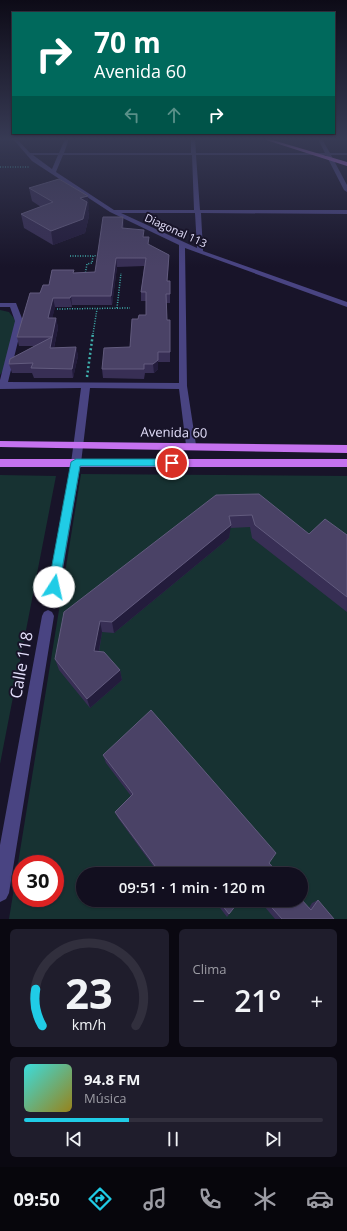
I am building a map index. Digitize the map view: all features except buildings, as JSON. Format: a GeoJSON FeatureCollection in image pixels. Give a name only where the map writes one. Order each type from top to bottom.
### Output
{"type":"FeatureCollection","features":[{"type":"Feature","properties":{"kind":"main road","name":"Avenida 60"},"geometry":{"type":"LineString","coordinates":[[0,444],[191,445],[347,448]]}},
{"type":"Feature","properties":{"kind":"main road"},"geometry":{"type":"LineString","coordinates":[[0,462],[347,463]]}},
{"type":"Feature","properties":{"kind":"street","name":"Diagonal 113"},"geometry":{"type":"LineString","coordinates":[[67,182],[112,211],[200,252],[347,305]]}},
{"type":"Feature","properties":{"kind":"street"},"geometry":{"type":"LineString","coordinates":[[196,182],[200,252]]}},
{"type":"Feature","properties":{"kind":"street"},"geometry":{"type":"LineString","coordinates":[[112,211],[347,212]]}},
{"type":"Feature","properties":{"kind":"street"},"geometry":{"type":"LineString","coordinates":[[182,244],[184,386],[191,445]]}},
{"type":"Feature","properties":{"kind":"street"},"geometry":{"type":"LineString","coordinates":[[332,300],[347,300]]}},
{"type":"Feature","properties":{"kind":"street"},"geometry":{"type":"LineString","coordinates":[[0,305],[14,305],[19,321],[2,385],[184,386]]}},
{"type":"Feature","properties":{"kind":"street"},"geometry":{"type":"LineString","coordinates":[[54,587],[79,444],[86,385]]}},
{"type":"Feature","properties":{"kind":"street","name":"Calle 118"},"geometry":{"type":"LineString","coordinates":[[0,894],[48,616]]}},
{"type":"Feature","properties":{"kind":"path"},"geometry":{"type":"LineString","coordinates":[[70,256],[101,255]]}},
{"type":"Feature","properties":{"kind":"path"},"geometry":{"type":"LineString","coordinates":[[84,279],[87,264],[92,263],[93,256]]}},
{"type":"Feature","properties":{"kind":"path"},"geometry":{"type":"LineString","coordinates":[[117,308],[121,273]]}},
{"type":"Feature","properties":{"kind":"path"},"geometry":{"type":"LineString","coordinates":[[57,309],[130,308]]}},
{"type":"Feature","properties":{"kind":"path"},"geometry":{"type":"LineString","coordinates":[[86,385],[97,309]]}},
{"type":"Feature","properties":{"kind":"green space"},"geometry":{"type":"Polygon","coordinates":[[[0,310],[9,312],[16,321],[3,371],[0,375],[0,310]]]}},
{"type":"Feature","properties":{"kind":"green space"},"geometry":{"type":"Polygon","coordinates":[[[81,474],[347,476],[347,919],[9,919],[12,900],[12,907],[64,907],[64,855],[19,855],[81,474]]]}},
{"type":"Feature","properties":{"kind":"green space"},"geometry":{"type":"Polygon","coordinates":[[[0,475],[56,476],[0,764],[0,475]]]}},
{"type":"Feature","properties":{"kind":"route"},"geometry":{"type":"LineString","coordinates":[[54,587],[76,462],[172,463]]}}]}
